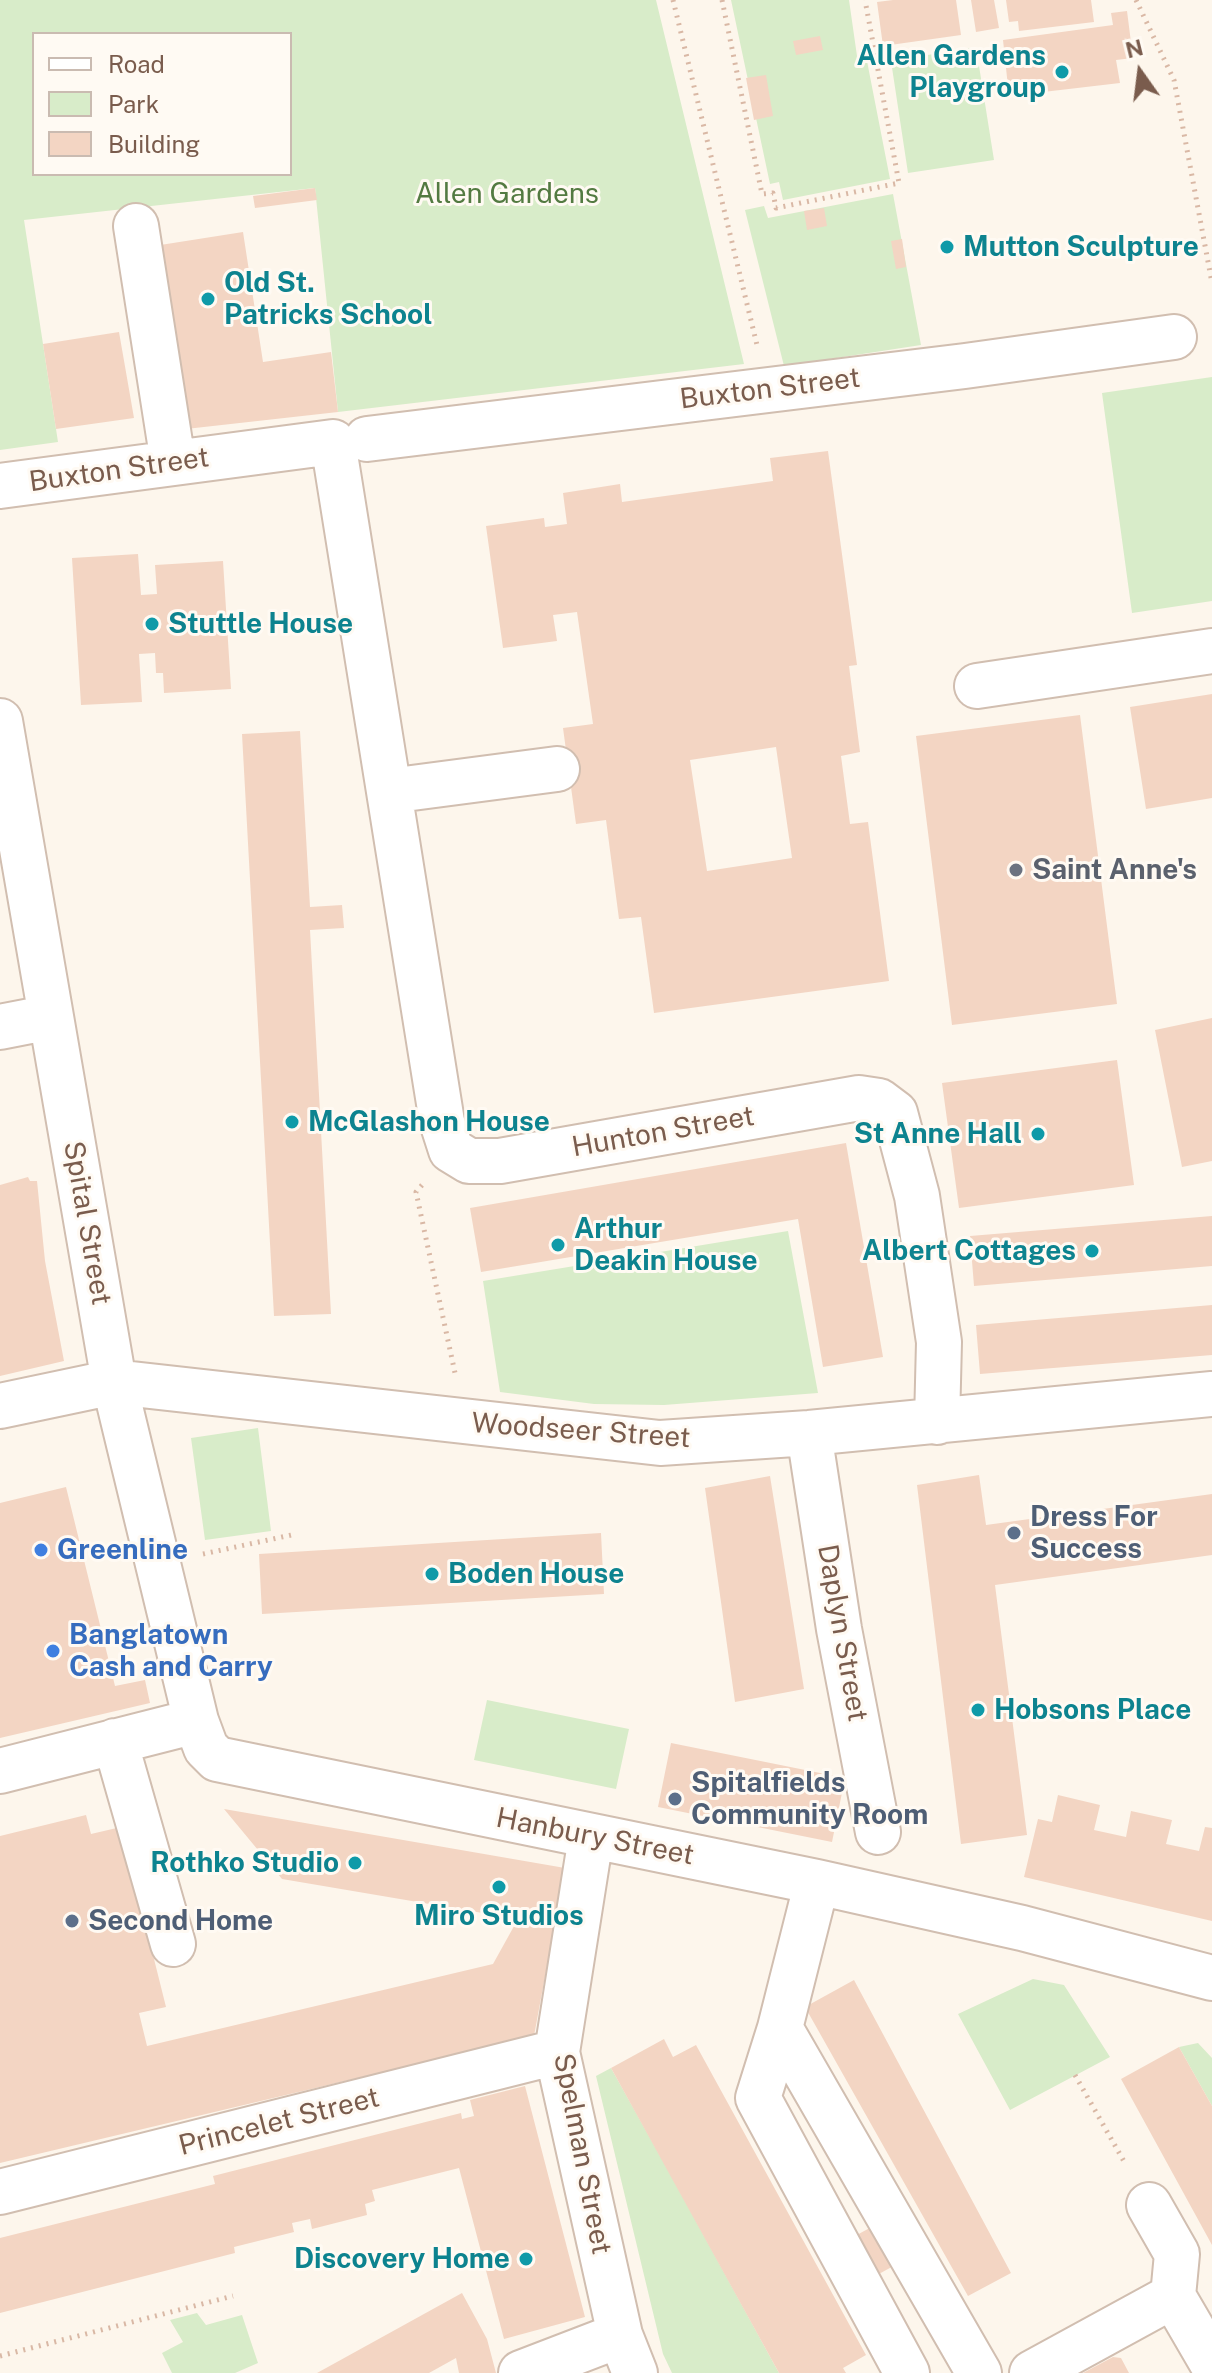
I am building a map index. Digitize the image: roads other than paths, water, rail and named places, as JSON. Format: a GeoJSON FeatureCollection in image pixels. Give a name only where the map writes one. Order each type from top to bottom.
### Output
{"type":"FeatureCollection","features":[{"type":"Feature","properties":{"kind":"street"},"geometry":{"type":"LineString","coordinates":[[136,226],[173,462]]}},
{"type":"Feature","properties":{"kind":"street","name":"Buxton Street"},"geometry":{"type":"LineString","coordinates":[[0,486],[1174,337]]}},
{"type":"Feature","properties":{"kind":"street"},"geometry":{"type":"LineString","coordinates":[[350,440],[389,791],[557,769]]}},
{"type":"Feature","properties":{"kind":"street"},"geometry":{"type":"LineString","coordinates":[[977,686],[1212,651]]}},
{"type":"Feature","properties":{"kind":"street","name":"Spital Street"},"geometry":{"type":"LineString","coordinates":[[0,721],[114,1382],[196,1721]]}},
{"type":"Feature","properties":{"kind":"street","name":"Hunton Street"},"geometry":{"type":"LineString","coordinates":[[389,791],[442,1122],[451,1150],[469,1161],[500,1161],[859,1098],[879,1101],[895,1113],[917,1196],[939,1342],[937,1422]]}},
{"type":"Feature","properties":{"kind":"street"},"geometry":{"type":"LineString","coordinates":[[0,1027],[51,1017]]}},
{"type":"Feature","properties":{"kind":"street","name":"Woodseer Street"},"geometry":{"type":"LineString","coordinates":[[0,1406],[114,1382],[660,1443],[937,1422],[1212,1394]]}},
{"type":"Feature","properties":{"kind":"street","name":"Daplyn Street"},"geometry":{"type":"LineString","coordinates":[[809,1433],[839,1629],[878,1832]]}},
{"type":"Feature","properties":{"kind":"street"},"geometry":{"type":"LineString","coordinates":[[0,1771],[196,1721]]}},
{"type":"Feature","properties":{"kind":"street","name":"Hanbury Street"},"geometry":{"type":"LineString","coordinates":[[196,1721],[206,1748],[217,1759],[817,1882],[1022,1928],[1212,1978]]}},
{"type":"Feature","properties":{"kind":"street"},"geometry":{"type":"LineString","coordinates":[[115,1741],[173,1944]]}},
{"type":"Feature","properties":{"kind":"street","name":"Spelman Street"},"geometry":{"type":"LineString","coordinates":[[591,1837],[557,2052],[628,2354]]}},
{"type":"Feature","properties":{"kind":"street"},"geometry":{"type":"LineString","coordinates":[[817,1882],[780,2028],[758,2098],[907,2373]]}},
{"type":"Feature","properties":{"kind":"street"},"geometry":{"type":"LineString","coordinates":[[780,2028],[979,2373]]}},
{"type":"Feature","properties":{"kind":"street","name":"Princelet Street"},"geometry":{"type":"LineString","coordinates":[[0,2192],[557,2052]]}},
{"type":"Feature","properties":{"kind":"street"},"geometry":{"type":"LineString","coordinates":[[1149,2205],[1177,2254],[1173,2296],[1212,2363]]}},
{"type":"Feature","properties":{"kind":"street"},"geometry":{"type":"LineString","coordinates":[[1032,2373],[1173,2296]]}},
{"type":"Feature","properties":{"kind":"street"},"geometry":{"type":"LineString","coordinates":[[521,2373],[628,2354]]}},
{"type":"Feature","properties":{"kind":"place","name":"Allen Gardens Playgroup"},"geometry":{"type":"Point","coordinates":[1062,72]}},
{"type":"Feature","properties":{"kind":"place","name":"Mutton Sculpture"},"geometry":{"type":"Point","coordinates":[947,247]}},
{"type":"Feature","properties":{"kind":"place","name":"Old St. Patricks School"},"geometry":{"type":"Point","coordinates":[208,299]}},
{"type":"Feature","properties":{"kind":"place","name":"Stuttle House"},"geometry":{"type":"Point","coordinates":[152,624]}},
{"type":"Feature","properties":{"kind":"place","name":"Saint Anne's"},"geometry":{"type":"Point","coordinates":[1016,870]}},
{"type":"Feature","properties":{"kind":"place","name":"McGlashon House"},"geometry":{"type":"Point","coordinates":[292,1122]}},
{"type":"Feature","properties":{"kind":"place","name":"St Anne Hall"},"geometry":{"type":"Point","coordinates":[1038,1134]}},
{"type":"Feature","properties":{"kind":"place","name":"Arthur Deakin House"},"geometry":{"type":"Point","coordinates":[558,1245]}},
{"type":"Feature","properties":{"kind":"place","name":"Albert Cottages"},"geometry":{"type":"Point","coordinates":[1092,1251]}},
{"type":"Feature","properties":{"kind":"place","name":"Dress For Success"},"geometry":{"type":"Point","coordinates":[1014,1533]}},
{"type":"Feature","properties":{"kind":"place","name":"Greenline"},"geometry":{"type":"Point","coordinates":[41,1550]}},
{"type":"Feature","properties":{"kind":"place","name":"Boden House"},"geometry":{"type":"Point","coordinates":[432,1574]}},
{"type":"Feature","properties":{"kind":"place","name":"Banglatown Cash and Carry"},"geometry":{"type":"Point","coordinates":[53,1651]}},
{"type":"Feature","properties":{"kind":"place","name":"Hobsons Place"},"geometry":{"type":"Point","coordinates":[978,1710]}},
{"type":"Feature","properties":{"kind":"place","name":"Spitalfields Community Room"},"geometry":{"type":"Point","coordinates":[675,1799]}},
{"type":"Feature","properties":{"kind":"place","name":"Rothko Studio"},"geometry":{"type":"Point","coordinates":[355,1863]}},
{"type":"Feature","properties":{"kind":"place","name":"Miro Studios"},"geometry":{"type":"Point","coordinates":[499,1887]}},
{"type":"Feature","properties":{"kind":"place","name":"Second Home"},"geometry":{"type":"Point","coordinates":[72,1921]}},
{"type":"Feature","properties":{"kind":"place","name":"Discovery Home"},"geometry":{"type":"Point","coordinates":[526,2259]}},
{"type":"Feature","properties":{"kind":"park label","name":"Allen Gardens"},"geometry":{"type":"Point","coordinates":[507,194]}}]}
